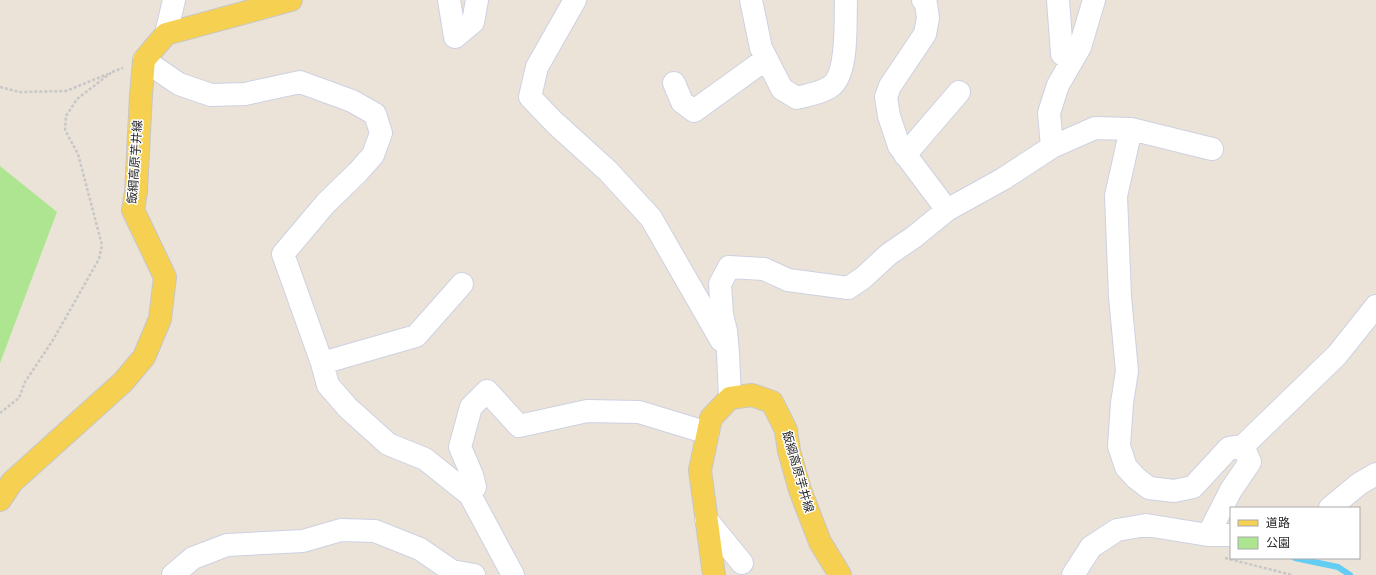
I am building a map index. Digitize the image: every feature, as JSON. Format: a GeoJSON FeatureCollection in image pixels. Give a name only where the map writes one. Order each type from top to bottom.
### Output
{"type":"FeatureCollection","features":[{"type":"Feature","properties":{"kind":"main road"},"geometry":{"type":"LineString","coordinates":[[144,60],[166,34],[291,0]]}},
{"type":"Feature","properties":{"kind":"main road","name":"飯綱高原芋井線"},"geometry":{"type":"LineString","coordinates":[[0,500],[12,482],[123,382],[144,357],[160,319],[165,277],[133,210],[136,192],[144,60]]}},
{"type":"Feature","properties":{"kind":"main road","name":"飯綱高原芋井線"},"geometry":{"type":"LineString","coordinates":[[730,398],[752,395],[772,402],[786,430],[800,490],[820,542],[840,575]]}},
{"type":"Feature","properties":{"kind":"main road"},"geometry":{"type":"LineString","coordinates":[[714,575],[700,470],[711,418],[730,398]]}},
{"type":"Feature","properties":{"kind":"street"},"geometry":{"type":"LineString","coordinates":[[166,34],[174,0]]}},
{"type":"Feature","properties":{"kind":"street"},"geometry":{"type":"LineString","coordinates":[[449,0],[455,37],[473,22],[477,0]]}},
{"type":"Feature","properties":{"kind":"street"},"geometry":{"type":"LineString","coordinates":[[575,0],[537,67],[530,97],[555,123],[608,171],[651,218],[728,353]]}},
{"type":"Feature","properties":{"kind":"street"},"geometry":{"type":"LineString","coordinates":[[751,0],[761,48],[766,59],[782,89],[797,98],[831,87],[840,73],[844,57],[846,0]]}},
{"type":"Feature","properties":{"kind":"street"},"geometry":{"type":"LineString","coordinates":[[832,0],[833,47],[844,57]]}},
{"type":"Feature","properties":{"kind":"street"},"geometry":{"type":"LineString","coordinates":[[923,0],[926,4],[928,18],[925,34],[890,86],[886,96],[889,116],[899,146],[947,210]]}},
{"type":"Feature","properties":{"kind":"street"},"geometry":{"type":"LineString","coordinates":[[1058,0],[1062,54],[1072,61]]}},
{"type":"Feature","properties":{"kind":"street"},"geometry":{"type":"LineString","coordinates":[[1052,147],[1049,113],[1058,85],[1080,46],[1094,0]]}},
{"type":"Feature","properties":{"kind":"street"},"geometry":{"type":"LineString","coordinates":[[674,83],[682,102],[694,111],[766,59]]}},
{"type":"Feature","properties":{"kind":"street"},"geometry":{"type":"LineString","coordinates":[[144,60],[179,84],[211,95],[244,94],[300,82],[352,102],[375,114],[381,133],[373,154],[358,172],[326,203],[283,254],[322,363],[328,385],[348,408],[388,444],[424,460],[470,495],[514,575]]}},
{"type":"Feature","properties":{"kind":"street"},"geometry":{"type":"LineString","coordinates":[[905,154],[959,92]]}},
{"type":"Feature","properties":{"kind":"street"},"geometry":{"type":"LineString","coordinates":[[730,398],[728,353],[726,331],[722,315],[720,284],[729,266],[764,270],[788,280],[848,288],[863,278],[889,254],[914,237],[947,210],[1003,179],[1052,147],[1095,128],[1131,129],[1212,149]]}},
{"type":"Feature","properties":{"kind":"street"},"geometry":{"type":"LineString","coordinates":[[1131,129],[1116,196],[1120,297],[1127,371],[1122,402],[1119,446],[1126,467],[1136,478],[1149,488],[1174,491],[1193,488],[1229,448],[1244,446],[1337,354],[1376,306]]}},
{"type":"Feature","properties":{"kind":"street"},"geometry":{"type":"LineString","coordinates":[[322,363],[416,336],[462,284]]}},
{"type":"Feature","properties":{"kind":"street"},"geometry":{"type":"LineString","coordinates":[[470,495],[475,487],[474,481],[460,447],[471,407],[487,391],[519,426],[587,411],[639,412],[708,433]]}},
{"type":"Feature","properties":{"kind":"street"},"geometry":{"type":"LineString","coordinates":[[1208,535],[1230,490],[1250,462],[1244,446]]}},
{"type":"Feature","properties":{"kind":"street"},"geometry":{"type":"LineString","coordinates":[[1331,507],[1359,484],[1376,474]]}},
{"type":"Feature","properties":{"kind":"street"},"geometry":{"type":"LineString","coordinates":[[706,519],[742,563]]}},
{"type":"Feature","properties":{"kind":"street"},"geometry":{"type":"LineString","coordinates":[[1073,575],[1091,547],[1117,530],[1146,525],[1208,535],[1230,535]]}},
{"type":"Feature","properties":{"kind":"street"},"geometry":{"type":"LineString","coordinates":[[172,575],[193,558],[227,545],[302,541],[341,530],[376,531],[420,549],[452,571],[474,575]]}},
{"type":"Feature","properties":{"kind":"path"},"geometry":{"type":"LineString","coordinates":[[0,87],[19,92],[66,91],[144,60]]}},
{"type":"Feature","properties":{"kind":"path"},"geometry":{"type":"LineString","coordinates":[[0,413],[19,398],[25,382],[53,340],[80,289],[99,259],[102,245],[78,154],[65,130],[66,116],[77,99],[112,72]]}},
{"type":"Feature","properties":{"kind":"path"},"geometry":{"type":"LineString","coordinates":[[1208,535],[1213,555],[1292,575]]}},
{"type":"Feature","properties":{"kind":"green space"},"geometry":{"type":"Polygon","coordinates":[[[0,166],[57,212],[0,363],[0,166]]]}},
{"type":"Feature","properties":{"kind":"waterway"},"geometry":{"type":"LineString","coordinates":[[1300,559],[1338,567],[1350,575]]}}]}
